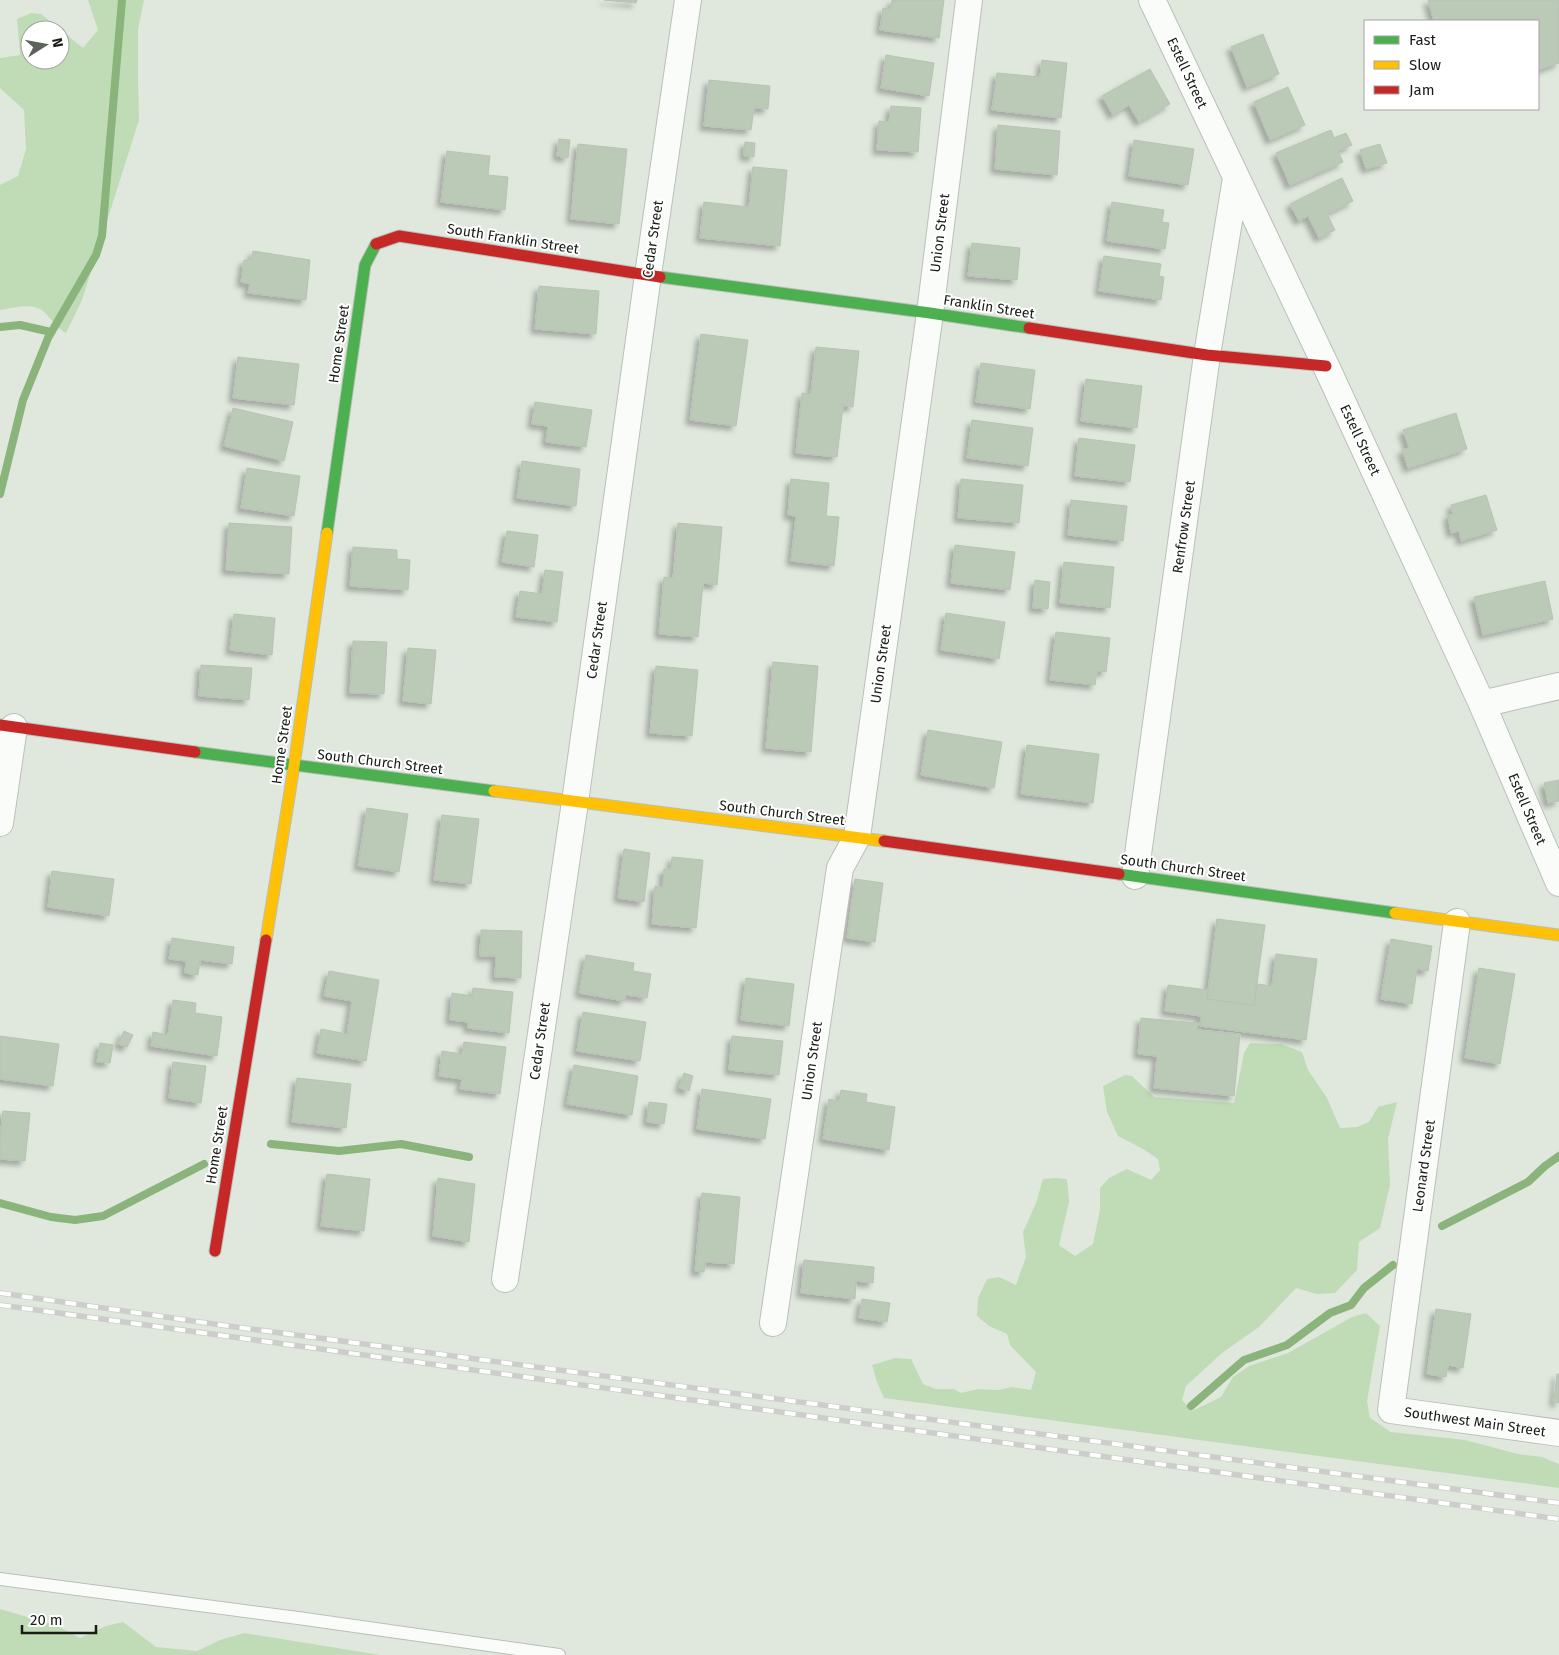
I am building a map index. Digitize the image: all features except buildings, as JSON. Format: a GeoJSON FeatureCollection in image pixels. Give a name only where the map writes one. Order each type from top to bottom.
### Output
{"type":"FeatureCollection","features":[{"type":"Feature","properties":{"kind":"street","name":"Cedar Street"},"geometry":{"type":"LineString","coordinates":[[505,1279],[575,802],[688,0]]}},
{"type":"Feature","properties":{"kind":"street","name":"Union Street"},"geometry":{"type":"LineString","coordinates":[[773,1323],[840,868],[857,837],[930,313],[969,0]]}},
{"type":"Feature","properties":{"kind":"street","name":"Estell Street"},"geometry":{"type":"LineString","coordinates":[[1152,0],[1326,366],[1482,704],[1559,883]]}},
{"type":"Feature","properties":{"kind":"street","name":"Renfrow Street"},"geometry":{"type":"LineString","coordinates":[[1135,876],[1208,355],[1236,178]]}},
{"type":"Feature","properties":{"kind":"street","name":"South Franklin Street"},"geometry":{"type":"LineString","coordinates":[[375,244],[399,236],[648,275]]}},
{"type":"Feature","properties":{"kind":"street","name":"Home Street"},"geometry":{"type":"LineString","coordinates":[[215,1251],[294,766],[365,265],[375,244]]}},
{"type":"Feature","properties":{"kind":"street","name":"Franklin Street"},"geometry":{"type":"LineString","coordinates":[[648,275],[930,313],[1208,355],[1326,366]]}},
{"type":"Feature","properties":{"kind":"street"},"geometry":{"type":"LineString","coordinates":[[1482,704],[1559,686]]}},
{"type":"Feature","properties":{"kind":"street","name":"South Church Street"},"geometry":{"type":"LineString","coordinates":[[7,726],[294,766],[857,837],[1559,935]]}},
{"type":"Feature","properties":{"kind":"street"},"geometry":{"type":"LineString","coordinates":[[0,822],[7,726]]}},
{"type":"Feature","properties":{"kind":"street","name":"Leonard Street"},"geometry":{"type":"LineString","coordinates":[[1391,1410],[1458,922]]}},
{"type":"Feature","properties":{"kind":"street","name":"Southwest Main Street"},"geometry":{"type":"LineString","coordinates":[[1391,1410],[1559,1433]]}},
{"type":"Feature","properties":{"kind":"lane"},"geometry":{"type":"LineString","coordinates":[[0,1579],[298,1618],[559,1655]]}},
{"type":"Feature","properties":{"kind":"green space"},"geometry":{"type":"Polygon","coordinates":[[[88,0],[144,0],[138,29],[139,120],[82,300],[66,333],[38,308],[22,306],[0,310],[0,185],[18,176],[26,149],[24,110],[0,88],[0,58],[20,55],[20,70],[70,70],[70,37],[83,48],[98,30],[88,0]]]}},
{"type":"Feature","properties":{"kind":"green space"},"geometry":{"type":"Polygon","coordinates":[[[31,13],[41,14],[48,20],[20,20],[20,55],[17,19],[31,13]]]}},
{"type":"Feature","properties":{"kind":"green space"},"geometry":{"type":"Polygon","coordinates":[[[1250,1043],[1281,1044],[1302,1052],[1308,1070],[1327,1098],[1340,1128],[1357,1127],[1369,1122],[1378,1107],[1397,1102],[1388,1139],[1390,1185],[1380,1228],[1359,1242],[1357,1270],[1335,1293],[1317,1294],[1296,1288],[1259,1327],[1222,1353],[1186,1386],[1182,1400],[1192,1411],[1221,1397],[1233,1377],[1249,1366],[1288,1353],[1352,1317],[1366,1313],[1380,1326],[1367,1401],[1370,1418],[1391,1432],[1465,1440],[1518,1454],[1542,1457],[1559,1464],[1559,1488],[884,1398],[872,1365],[895,1358],[911,1359],[923,1384],[936,1389],[954,1389],[961,1393],[978,1389],[998,1390],[1012,1387],[1031,1390],[1036,1372],[1010,1345],[1007,1334],[989,1326],[977,1316],[978,1298],[987,1279],[999,1277],[1016,1285],[1026,1257],[1023,1232],[1036,1203],[1043,1179],[1067,1179],[1069,1202],[1059,1245],[1075,1256],[1093,1244],[1100,1210],[1100,1188],[1109,1178],[1127,1169],[1151,1180],[1160,1170],[1158,1159],[1118,1136],[1107,1112],[1103,1086],[1125,1075],[1132,1076],[1154,1097],[1234,1103],[1244,1053],[1250,1043]]]}},
{"type":"Feature","properties":{"kind":"green space"},"geometry":{"type":"Polygon","coordinates":[[[0,1609],[58,1626],[80,1638],[106,1626],[123,1622],[156,1647],[197,1651],[220,1640],[244,1633],[380,1655],[0,1655],[0,1609]]]}},
{"type":"Feature","properties":{"kind":"waterway"},"geometry":{"type":"LineString","coordinates":[[0,494],[23,400],[48,338],[96,255],[102,236],[122,0]]}},
{"type":"Feature","properties":{"kind":"waterway"},"geometry":{"type":"LineString","coordinates":[[0,327],[20,325],[51,332]]}},
{"type":"Feature","properties":{"kind":"waterway"},"geometry":{"type":"LineString","coordinates":[[271,1144],[339,1151],[401,1144],[469,1157]]}},
{"type":"Feature","properties":{"kind":"waterway"},"geometry":{"type":"LineString","coordinates":[[1442,1226],[1528,1182],[1559,1156]]}},
{"type":"Feature","properties":{"kind":"waterway"},"geometry":{"type":"LineString","coordinates":[[0,1203],[51,1217],[75,1220],[103,1216],[204,1164]]}},
{"type":"Feature","properties":{"kind":"waterway"},"geometry":{"type":"LineString","coordinates":[[1191,1406],[1244,1360],[1287,1345],[1330,1313],[1351,1305],[1364,1288],[1393,1265]]}},
{"type":"Feature","properties":{"kind":"railway"},"geometry":{"type":"LineString","coordinates":[[0,1293],[221,1325],[1559,1503]]}},
{"type":"Feature","properties":{"kind":"railway"},"geometry":{"type":"LineString","coordinates":[[0,1305],[1559,1519]]}},
{"type":"Feature","properties":{"kind":"traffic: fast"},"geometry":{"type":"LineString","coordinates":[[327,533],[365,265],[376,244]]}},
{"type":"Feature","properties":{"kind":"traffic: fast"},"geometry":{"type":"LineString","coordinates":[[660,277],[1029,328]]}},
{"type":"Feature","properties":{"kind":"traffic: fast"},"geometry":{"type":"LineString","coordinates":[[195,752],[494,791]]}},
{"type":"Feature","properties":{"kind":"traffic: fast"},"geometry":{"type":"LineString","coordinates":[[1119,874],[1395,913]]}},
{"type":"Feature","properties":{"kind":"traffic: slow"},"geometry":{"type":"LineString","coordinates":[[266,940],[294,766],[327,533]]}},
{"type":"Feature","properties":{"kind":"traffic: slow"},"geometry":{"type":"LineString","coordinates":[[494,791],[884,841]]}},
{"type":"Feature","properties":{"kind":"traffic: slow"},"geometry":{"type":"LineString","coordinates":[[1395,913],[1559,935]]}},
{"type":"Feature","properties":{"kind":"traffic: jam"},"geometry":{"type":"LineString","coordinates":[[376,244],[399,236],[660,277]]}},
{"type":"Feature","properties":{"kind":"traffic: jam"},"geometry":{"type":"LineString","coordinates":[[1029,328],[1207,355],[1326,366]]}},
{"type":"Feature","properties":{"kind":"traffic: jam"},"geometry":{"type":"LineString","coordinates":[[0,725],[195,752]]}},
{"type":"Feature","properties":{"kind":"traffic: jam"},"geometry":{"type":"LineString","coordinates":[[884,841],[1119,874]]}},
{"type":"Feature","properties":{"kind":"traffic: jam"},"geometry":{"type":"LineString","coordinates":[[215,1251],[266,940]]}}]}
